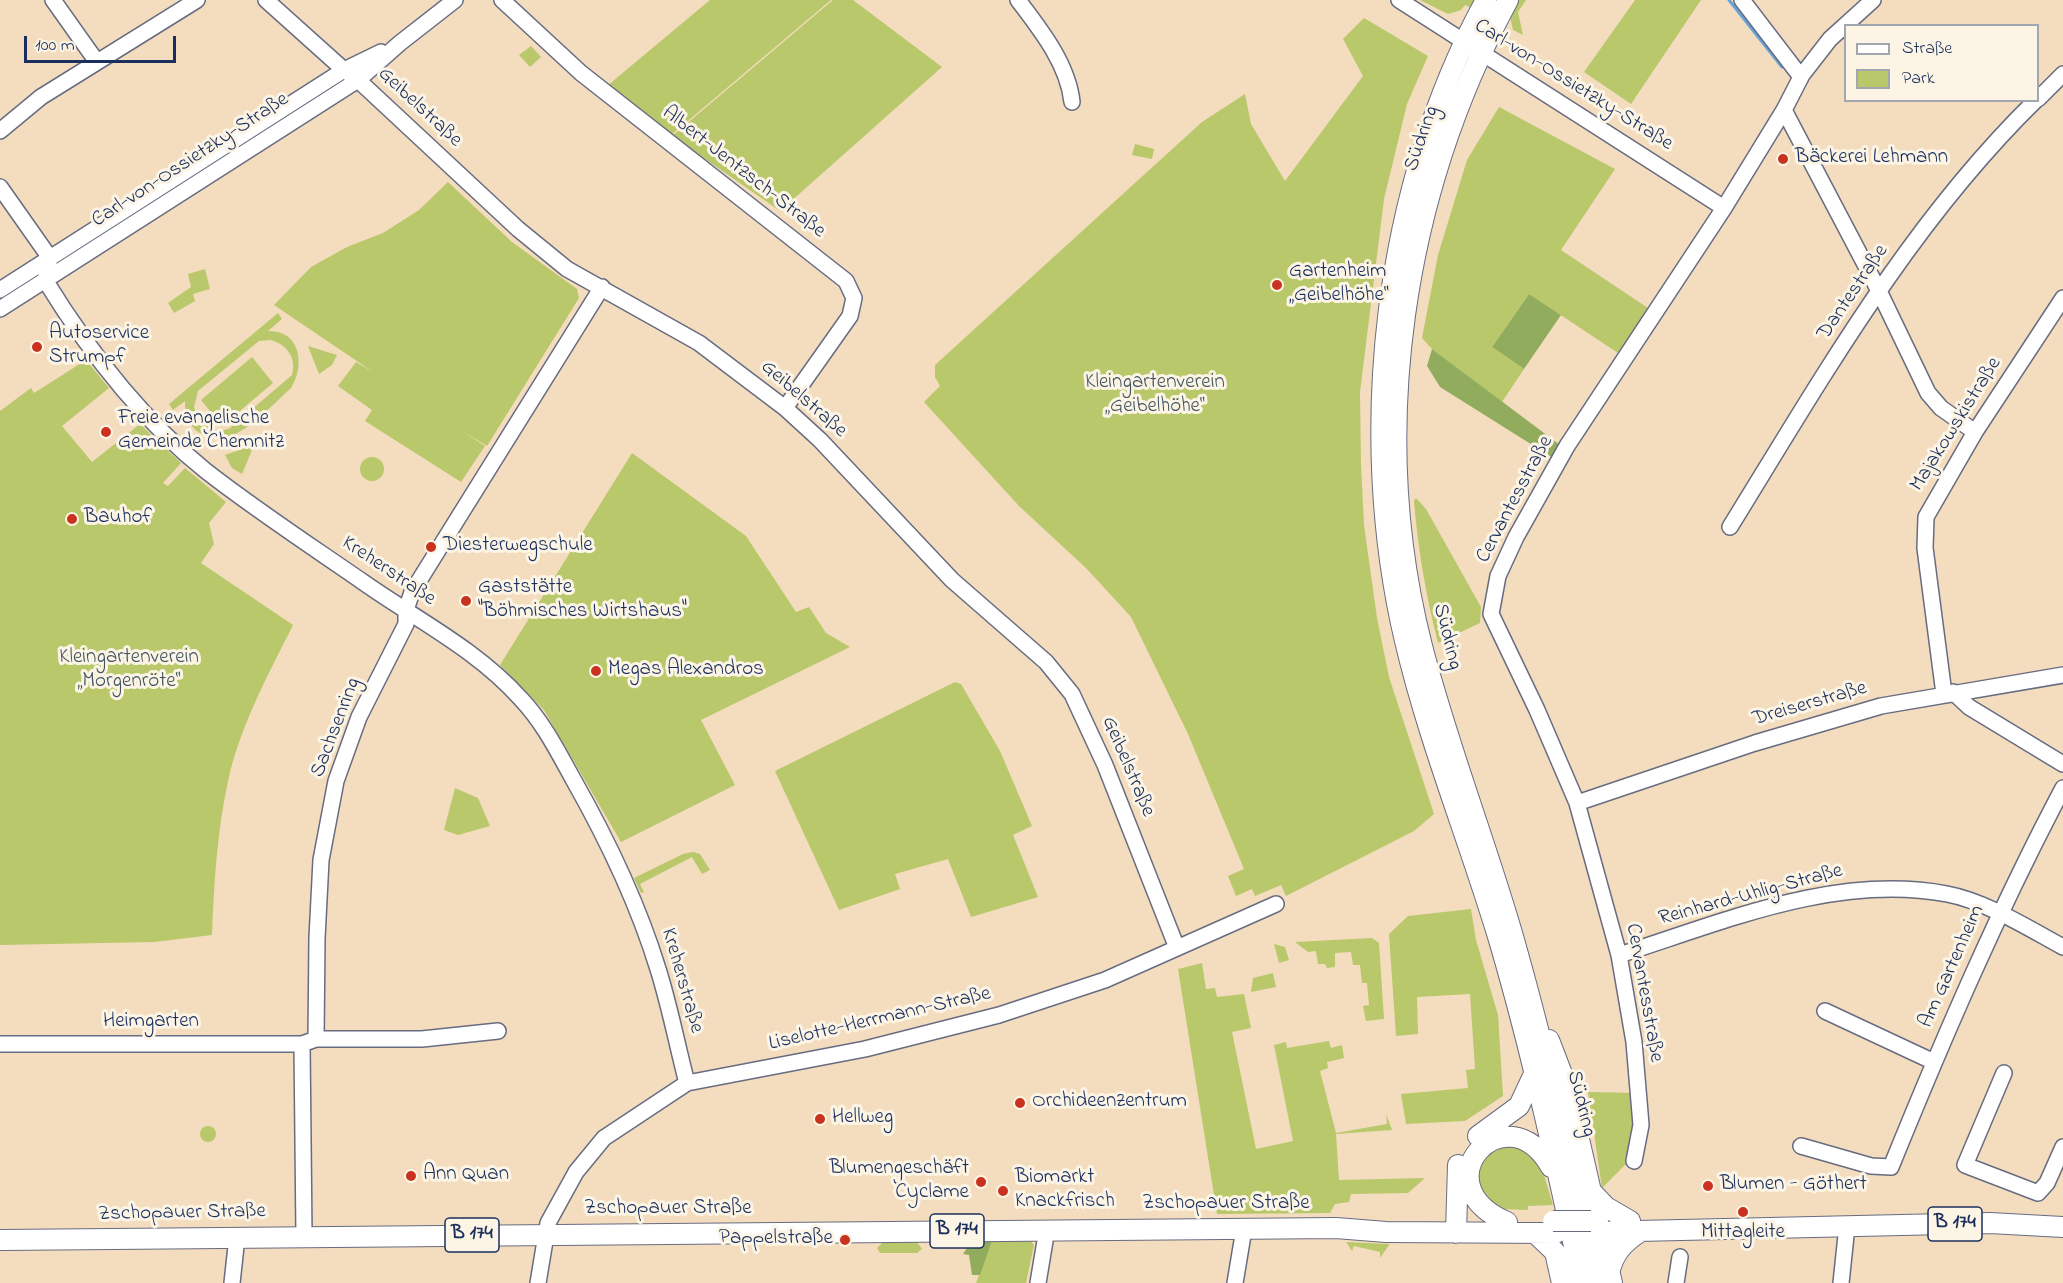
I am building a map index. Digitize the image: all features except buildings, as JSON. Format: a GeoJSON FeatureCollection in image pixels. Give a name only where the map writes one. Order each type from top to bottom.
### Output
{"type":"FeatureCollection","features":[{"type":"Feature","properties":{"kind":"main road","name":"Südring"},"geometry":{"type":"LineString","coordinates":[[1486,0],[1455,116],[1438,168],[1410,277],[1398,376],[1398,485],[1402,542],[1422,645],[1462,781],[1512,934],[1606,1280]]}},
{"type":"Feature","properties":{"kind":"main road","name":"Südring"},"geometry":{"type":"LineString","coordinates":[[1508,0],[1440,104],[1423,155],[1393,288],[1383,384],[1384,506],[1405,640],[1448,785],[1499,940],[1534,1074],[1582,1283]]}},
{"type":"Feature","properties":{"kind":"main road"},"geometry":{"type":"LineString","coordinates":[[1532,1009],[1562,1069],[1590,1190],[1606,1280]]}},
{"type":"Feature","properties":{"kind":"main road"},"geometry":{"type":"LineString","coordinates":[[1456,1228],[1458,1167],[1463,1152],[1471,1142],[1519,1106],[1534,1074]]}},
{"type":"Feature","properties":{"kind":"main road"},"geometry":{"type":"LineString","coordinates":[[1507,1222],[1484,1210],[1470,1189],[1468,1171],[1471,1162],[1488,1142],[1506,1136],[1532,1143],[1544,1156],[1560,1183]]}},
{"type":"Feature","properties":{"kind":"main road"},"geometry":{"type":"LineString","coordinates":[[1590,1190],[1606,1207],[1636,1226],[1613,1258],[1606,1280]]}},
{"type":"Feature","properties":{"kind":"main road","name":"Zschopauer Straße"},"geometry":{"type":"LineString","coordinates":[[1456,1228],[1507,1222],[1554,1227],[1678,1223],[1705,1228],[1990,1223],[2063,1227]]}},
{"type":"Feature","properties":{"kind":"main road","name":"Zschopauer Straße"},"geometry":{"type":"LineString","coordinates":[[0,1240],[1336,1228],[1383,1223],[1535,1233],[1554,1227]]}},
{"type":"Feature","properties":{"kind":"main road"},"geometry":{"type":"LineString","coordinates":[[1535,1233],[1555,1252],[1562,1283]]}},
{"type":"Feature","properties":{"kind":"street"},"geometry":{"type":"LineString","coordinates":[[52,0],[97,62]]}},
{"type":"Feature","properties":{"kind":"street"},"geometry":{"type":"LineString","coordinates":[[0,130],[41,97],[196,0]]}},
{"type":"Feature","properties":{"kind":"street","name":"Geibelstraße"},"geometry":{"type":"LineString","coordinates":[[266,0],[358,80],[518,229],[567,269],[699,343],[785,408],[820,440],[952,580],[1032,647],[1072,694],[1125,815],[1177,948]]}},
{"type":"Feature","properties":{"kind":"street","name":"Carl-von-Ossietzky-Straße"},"geometry":{"type":"LineString","coordinates":[[0,309],[358,80],[400,43],[455,0]]}},
{"type":"Feature","properties":{"kind":"street","name":"Albert-Jentzsch-Straße"},"geometry":{"type":"LineString","coordinates":[[502,0],[584,75],[846,281],[854,297],[850,316],[785,408]]}},
{"type":"Feature","properties":{"kind":"street"},"geometry":{"type":"LineString","coordinates":[[1018,0],[1043,34],[1058,61],[1071,91],[1072,102]]}},
{"type":"Feature","properties":{"kind":"street","name":"Carl-von-Ossietzky-Straße"},"geometry":{"type":"LineString","coordinates":[[1399,0],[1724,208]]}},
{"type":"Feature","properties":{"kind":"street"},"geometry":{"type":"LineString","coordinates":[[1742,0],[1801,77]]}},
{"type":"Feature","properties":{"kind":"street","name":"Cervantesstraße"},"geometry":{"type":"LineString","coordinates":[[1847,24],[1873,0]]}},
{"type":"Feature","properties":{"kind":"street","name":"Cervantesstraße"},"geometry":{"type":"LineString","coordinates":[[1634,1161],[1641,1125],[1634,1042],[1618,955],[1577,803],[1538,710],[1491,614],[1498,576],[1516,537],[1568,446],[1724,208],[1784,110],[1801,77],[1830,39],[1844,26]]}},
{"type":"Feature","properties":{"kind":"street","name":"Carl-von-Ossietzky-Straße"},"geometry":{"type":"LineString","coordinates":[[0,290],[344,70],[400,43]]}},
{"type":"Feature","properties":{"kind":"street","name":"Dantestraße"},"geometry":{"type":"LineString","coordinates":[[2039,98],[2063,74]]}},
{"type":"Feature","properties":{"kind":"street","name":"Dantestraße"},"geometry":{"type":"LineString","coordinates":[[1730,527],[1879,291],[1951,191],[1979,158],[2035,102]]}},
{"type":"Feature","properties":{"kind":"street"},"geometry":{"type":"LineString","coordinates":[[1784,110],[1879,291],[1928,393],[1941,408],[1975,432]]}},
{"type":"Feature","properties":{"kind":"street"},"geometry":{"type":"LineString","coordinates":[[0,187],[50,258],[45,280]]}},
{"type":"Feature","properties":{"kind":"street","name":"Kreherstraße"},"geometry":{"type":"LineString","coordinates":[[45,280],[91,349],[143,411],[205,470],[456,642],[491,668],[522,700],[549,736],[603,835],[645,933],[669,1005],[687,1083]]}},
{"type":"Feature","properties":{"kind":"street","name":"Sachsenring"},"geometry":{"type":"LineString","coordinates":[[304,1236],[309,1042],[321,860],[336,781],[359,717],[406,624],[406,609],[412,592],[602,287]]}},
{"type":"Feature","properties":{"kind":"street","name":"Majakowskistraße"},"geometry":{"type":"LineString","coordinates":[[1948,693],[1925,548],[1926,517],[1975,432],[2063,298]]}},
{"type":"Feature","properties":{"kind":"street","name":"Dreiserstraße"},"geometry":{"type":"LineString","coordinates":[[1577,803],[1813,724],[1881,706],[2063,675]]}},
{"type":"Feature","properties":{"kind":"street"},"geometry":{"type":"LineString","coordinates":[[1948,693],[2063,764]]}},
{"type":"Feature","properties":{"kind":"street","name":"Am Gartenheim"},"geometry":{"type":"LineString","coordinates":[[1801,1146],[1871,1166],[1891,1167],[1934,1062],[2000,914],[2063,788]]}},
{"type":"Feature","properties":{"kind":"street","name":"Reinhard-Uhlig-Straße"},"geometry":{"type":"LineString","coordinates":[[1618,955],[1743,916],[1860,888],[1893,887],[1949,894],[2000,914],[2063,947]]}},
{"type":"Feature","properties":{"kind":"street","name":"Liselotte-Herrmann-Straße"},"geometry":{"type":"LineString","coordinates":[[544,1235],[569,1182],[604,1138],[687,1083],[865,1049],[999,1015],[1105,980],[1276,904]]}},
{"type":"Feature","properties":{"kind":"street"},"geometry":{"type":"LineString","coordinates":[[1825,1011],[1934,1062]]}},
{"type":"Feature","properties":{"kind":"street","name":"Heimgarten"},"geometry":{"type":"LineString","coordinates":[[0,1044],[309,1042],[422,1039],[498,1031]]}},
{"type":"Feature","properties":{"kind":"street"},"geometry":{"type":"LineString","coordinates":[[2004,1073],[1965,1165],[2038,1193],[2047,1183],[2063,1147]]}},
{"type":"Feature","properties":{"kind":"street"},"geometry":{"type":"LineString","coordinates":[[1841,1283],[1847,1226]]}},
{"type":"Feature","properties":{"kind":"street"},"geometry":{"type":"LineString","coordinates":[[1235,1283],[1244,1229]]}},
{"type":"Feature","properties":{"kind":"street"},"geometry":{"type":"LineString","coordinates":[[538,1283],[544,1235]]}},
{"type":"Feature","properties":{"kind":"street"},"geometry":{"type":"LineString","coordinates":[[232,1283],[237,1237]]}},
{"type":"Feature","properties":{"kind":"street"},"geometry":{"type":"LineString","coordinates":[[1038,1283],[1045,1241]]}},
{"type":"Feature","properties":{"kind":"street"},"geometry":{"type":"LineString","coordinates":[[1677,1283],[1680,1257]]}},
{"type":"Feature","properties":{"kind":"green space"},"geometry":{"type":"Polygon","coordinates":[[[710,0],[831,0],[670,136],[607,86],[710,0]]]}},
{"type":"Feature","properties":{"kind":"green space"},"geometry":{"type":"Polygon","coordinates":[[[833,0],[853,0],[942,67],[780,211],[672,136],[833,0]]]}},
{"type":"Feature","properties":{"kind":"green space"},"geometry":{"type":"Polygon","coordinates":[[[1420,0],[1475,0],[1471,8],[1465,5],[1461,10],[1448,14],[1420,0]]]}},
{"type":"Feature","properties":{"kind":"green space"},"geometry":{"type":"Polygon","coordinates":[[[1519,0],[1526,0],[1518,12],[1523,35],[1513,30],[1510,16],[1519,0]]]}},
{"type":"Feature","properties":{"kind":"green space"},"geometry":{"type":"Polygon","coordinates":[[[1635,0],[1701,0],[1631,104],[1584,72],[1635,0]]]}},
{"type":"Feature","properties":{"kind":"green space","name":"Kleingartenverein „Geibelhöhe“"},"geometry":{"type":"Polygon","coordinates":[[[1364,18],[1428,56],[1407,104],[1384,199],[1360,392],[1364,525],[1377,618],[1389,677],[1434,814],[1414,831],[1286,896],[1281,885],[1255,896],[1252,889],[1236,896],[1228,876],[1244,869],[1188,734],[1131,617],[1087,569],[1019,506],[924,402],[940,386],[935,377],[935,365],[1202,122],[1245,94],[1251,124],[1285,181],[1363,76],[1343,39],[1364,18]]]}},
{"type":"Feature","properties":{"kind":"green space"},"geometry":{"type":"Polygon","coordinates":[[[531,46],[541,57],[530,67],[519,55],[531,46]]]}},
{"type":"Feature","properties":{"kind":"green space"},"geometry":{"type":"Polygon","coordinates":[[[1499,107],[1615,169],[1561,250],[1648,308],[1618,353],[1529,294],[1492,347],[1524,369],[1502,402],[1432,349],[1422,338],[1438,255],[1467,160],[1499,107]]]}},
{"type":"Feature","properties":{"kind":"green space"},"geometry":{"type":"Polygon","coordinates":[[[1135,144],[1154,149],[1152,159],[1132,155],[1135,144]]]}},
{"type":"Feature","properties":{"kind":"green space"},"geometry":{"type":"Polygon","coordinates":[[[448,182],[512,242],[577,289],[579,298],[487,446],[462,431],[485,446],[461,482],[365,421],[372,410],[338,386],[356,362],[373,372],[274,305],[311,267],[347,247],[383,233],[419,210],[448,182]]]}},
{"type":"Feature","properties":{"kind":"green space"},"geometry":{"type":"Polygon","coordinates":[[[205,269],[210,289],[193,294],[195,301],[174,313],[168,303],[191,287],[188,274],[205,269]]]}},
{"type":"Feature","properties":{"kind":"green space"},"geometry":{"type":"Polygon","coordinates":[[[1529,294],[1561,315],[1524,369],[1492,347],[1529,294]]]}},
{"type":"Feature","properties":{"kind":"green space"},"geometry":{"type":"Polygon","coordinates":[[[278,313],[282,319],[268,331],[279,332],[293,343],[299,360],[298,370],[291,388],[261,416],[237,433],[225,438],[212,438],[200,433],[190,423],[185,401],[173,410],[169,404],[278,313]],[[259,341],[198,391],[194,407],[203,422],[213,429],[230,428],[292,375],[292,358],[286,348],[276,342],[259,341]]]}},
{"type":"Feature","properties":{"kind":"green space"},"geometry":{"type":"Polygon","coordinates":[[[308,346],[337,355],[332,365],[319,374],[308,346]]]}},
{"type":"Feature","properties":{"kind":"green space"},"geometry":{"type":"Polygon","coordinates":[[[1432,349],[1560,445],[1553,458],[1440,387],[1427,366],[1432,349]]]}},
{"type":"Feature","properties":{"kind":"green space"},"geometry":{"type":"Polygon","coordinates":[[[252,357],[273,383],[222,426],[201,400],[252,357]]]}},
{"type":"Feature","properties":{"kind":"green space","name":"Kleingartenverein „Morgenröte“"},"geometry":{"type":"Polygon","coordinates":[[[86,360],[109,388],[62,426],[92,462],[140,424],[181,463],[163,483],[168,486],[185,468],[226,502],[209,523],[214,544],[201,563],[293,625],[256,701],[233,761],[224,800],[219,838],[212,935],[154,942],[0,945],[0,411],[31,388],[34,393],[86,360]]]}},
{"type":"Feature","properties":{"kind":"green space"},"geometry":{"type":"Polygon","coordinates":[[[254,445],[242,474],[232,468],[225,455],[254,445]]]}},
{"type":"Feature","properties":{"kind":"green space"},"geometry":{"type":"Polygon","coordinates":[[[632,453],[746,536],[796,612],[809,607],[826,633],[850,647],[701,720],[735,785],[621,842],[544,710],[500,665],[632,453]]]}},
{"type":"Feature","properties":{"kind":"green space"},"geometry":{"type":"Polygon","coordinates":[[[372,457],[380,461],[384,469],[380,477],[372,481],[364,477],[360,469],[364,461],[372,457]]]}},
{"type":"Feature","properties":{"kind":"green space"},"geometry":{"type":"Polygon","coordinates":[[[1416,498],[1426,509],[1481,607],[1480,623],[1438,643],[1420,555],[1414,501],[1416,498]]]}},
{"type":"Feature","properties":{"kind":"green space"},"geometry":{"type":"Polygon","coordinates":[[[955,682],[961,684],[1000,751],[1032,826],[1013,835],[1038,897],[971,917],[948,859],[895,874],[900,889],[839,910],[775,771],[955,682]]]}},
{"type":"Feature","properties":{"kind":"green space"},"geometry":{"type":"Polygon","coordinates":[[[455,788],[478,798],[490,826],[458,835],[444,830],[455,788]]]}},
{"type":"Feature","properties":{"kind":"green space"},"geometry":{"type":"Polygon","coordinates":[[[693,852],[700,854],[710,870],[702,874],[692,857],[640,884],[644,892],[641,893],[634,878],[683,854],[693,852]]]}},
{"type":"Feature","properties":{"kind":"green space"},"geometry":{"type":"Polygon","coordinates":[[[1471,909],[1476,940],[1498,1015],[1503,1096],[1465,1121],[1406,1124],[1401,1094],[1468,1088],[1466,1070],[1475,1069],[1470,994],[1417,997],[1418,1034],[1396,1036],[1389,934],[1408,916],[1471,909]]]}},
{"type":"Feature","properties":{"kind":"green space"},"geometry":{"type":"Polygon","coordinates":[[[1372,938],[1379,943],[1384,1019],[1366,1021],[1363,1006],[1369,1005],[1367,983],[1362,983],[1360,965],[1353,965],[1351,952],[1335,953],[1335,967],[1327,968],[1325,964],[1318,964],[1316,951],[1308,952],[1295,942],[1372,938]]]}},
{"type":"Feature","properties":{"kind":"green space"},"geometry":{"type":"Polygon","coordinates":[[[1274,944],[1285,947],[1289,960],[1279,963],[1274,944]]]}},
{"type":"Feature","properties":{"kind":"green space"},"geometry":{"type":"Polygon","coordinates":[[[1202,963],[1206,989],[1215,988],[1217,997],[1244,994],[1251,1028],[1232,1032],[1256,1149],[1293,1141],[1274,1045],[1286,1042],[1287,1048],[1329,1041],[1331,1048],[1342,1045],[1344,1058],[1327,1062],[1328,1068],[1320,1071],[1336,1133],[1387,1124],[1386,1114],[1392,1130],[1336,1134],[1339,1180],[1425,1178],[1408,1193],[1351,1194],[1349,1202],[1335,1204],[1330,1213],[1217,1214],[1178,969],[1202,963]]]}},
{"type":"Feature","properties":{"kind":"green space"},"geometry":{"type":"Polygon","coordinates":[[[1273,973],[1276,987],[1251,992],[1253,978],[1273,973]]]}},
{"type":"Feature","properties":{"kind":"green space"},"geometry":{"type":"Polygon","coordinates":[[[1588,1092],[1639,1093],[1629,1161],[1602,1188],[1588,1092]]]}},
{"type":"Feature","properties":{"kind":"green space"},"geometry":{"type":"Polygon","coordinates":[[[205,1126],[211,1126],[216,1134],[214,1140],[205,1142],[200,1137],[200,1131],[205,1126]]]}},
{"type":"Feature","properties":{"kind":"green space"},"geometry":{"type":"Polygon","coordinates":[[[1520,1145],[1541,1165],[1553,1205],[1528,1206],[1528,1210],[1503,1209],[1477,1192],[1474,1180],[1489,1150],[1520,1145]]]}},
{"type":"Feature","properties":{"kind":"green space"},"geometry":{"type":"Polygon","coordinates":[[[1030,1240],[1034,1245],[1026,1283],[976,1283],[992,1241],[1030,1240]]]}},
{"type":"Feature","properties":{"kind":"green space"},"geometry":{"type":"Polygon","coordinates":[[[972,1241],[992,1241],[980,1275],[972,1275],[969,1255],[963,1254],[972,1241]]]}},
{"type":"Feature","properties":{"kind":"green space"},"geometry":{"type":"Polygon","coordinates":[[[883,1242],[917,1242],[922,1249],[917,1253],[880,1253],[877,1248],[883,1242]]]}},
{"type":"Feature","properties":{"kind":"green space"},"geometry":{"type":"Polygon","coordinates":[[[1346,1242],[1389,1245],[1380,1258],[1380,1252],[1354,1246],[1352,1251],[1346,1242]]]}},
{"type":"Feature","properties":{"kind":"waterway"},"geometry":{"type":"LineString","coordinates":[[1729,0],[1782,67]]}},
{"type":"Feature","properties":{"kind":"place","name":"Bäckerei Lehmann"},"geometry":{"type":"Point","coordinates":[1783,159]}},
{"type":"Feature","properties":{"kind":"place","name":"Gartenheim „Geibelhöhe“"},"geometry":{"type":"Point","coordinates":[1277,285]}},
{"type":"Feature","properties":{"kind":"place","name":"Autoservice Strumpf"},"geometry":{"type":"Point","coordinates":[37,347]}},
{"type":"Feature","properties":{"kind":"place","name":"Freie evangelische Gemeinde Chemnitz"},"geometry":{"type":"Point","coordinates":[106,432]}},
{"type":"Feature","properties":{"kind":"place","name":"Bauhof"},"geometry":{"type":"Point","coordinates":[72,519]}},
{"type":"Feature","properties":{"kind":"place","name":"Diesterwegschule"},"geometry":{"type":"Point","coordinates":[431,547]}},
{"type":"Feature","properties":{"kind":"place","name":"Gaststätte \"Böhmisches Wirtshaus\""},"geometry":{"type":"Point","coordinates":[466,601]}},
{"type":"Feature","properties":{"kind":"place","name":"Megas Alexandros"},"geometry":{"type":"Point","coordinates":[596,671]}},
{"type":"Feature","properties":{"kind":"place","name":"Orchideenzentrum"},"geometry":{"type":"Point","coordinates":[1020,1103]}},
{"type":"Feature","properties":{"kind":"place","name":"Hellweg"},"geometry":{"type":"Point","coordinates":[820,1119]}},
{"type":"Feature","properties":{"kind":"place","name":"Ann Quan"},"geometry":{"type":"Point","coordinates":[411,1176]}},
{"type":"Feature","properties":{"kind":"place","name":"Blumengeschäft Cyclame"},"geometry":{"type":"Point","coordinates":[981,1182]}},
{"type":"Feature","properties":{"kind":"place","name":"Blumen - Göthert"},"geometry":{"type":"Point","coordinates":[1708,1186]}},
{"type":"Feature","properties":{"kind":"place","name":"Biomarkt Knackfrisch"},"geometry":{"type":"Point","coordinates":[1003,1191]}},
{"type":"Feature","properties":{"kind":"place","name":"Mittagleite"},"geometry":{"type":"Point","coordinates":[1743,1212]}},
{"type":"Feature","properties":{"kind":"place","name":"Pappelstraße"},"geometry":{"type":"Point","coordinates":[845,1240]}}]}
